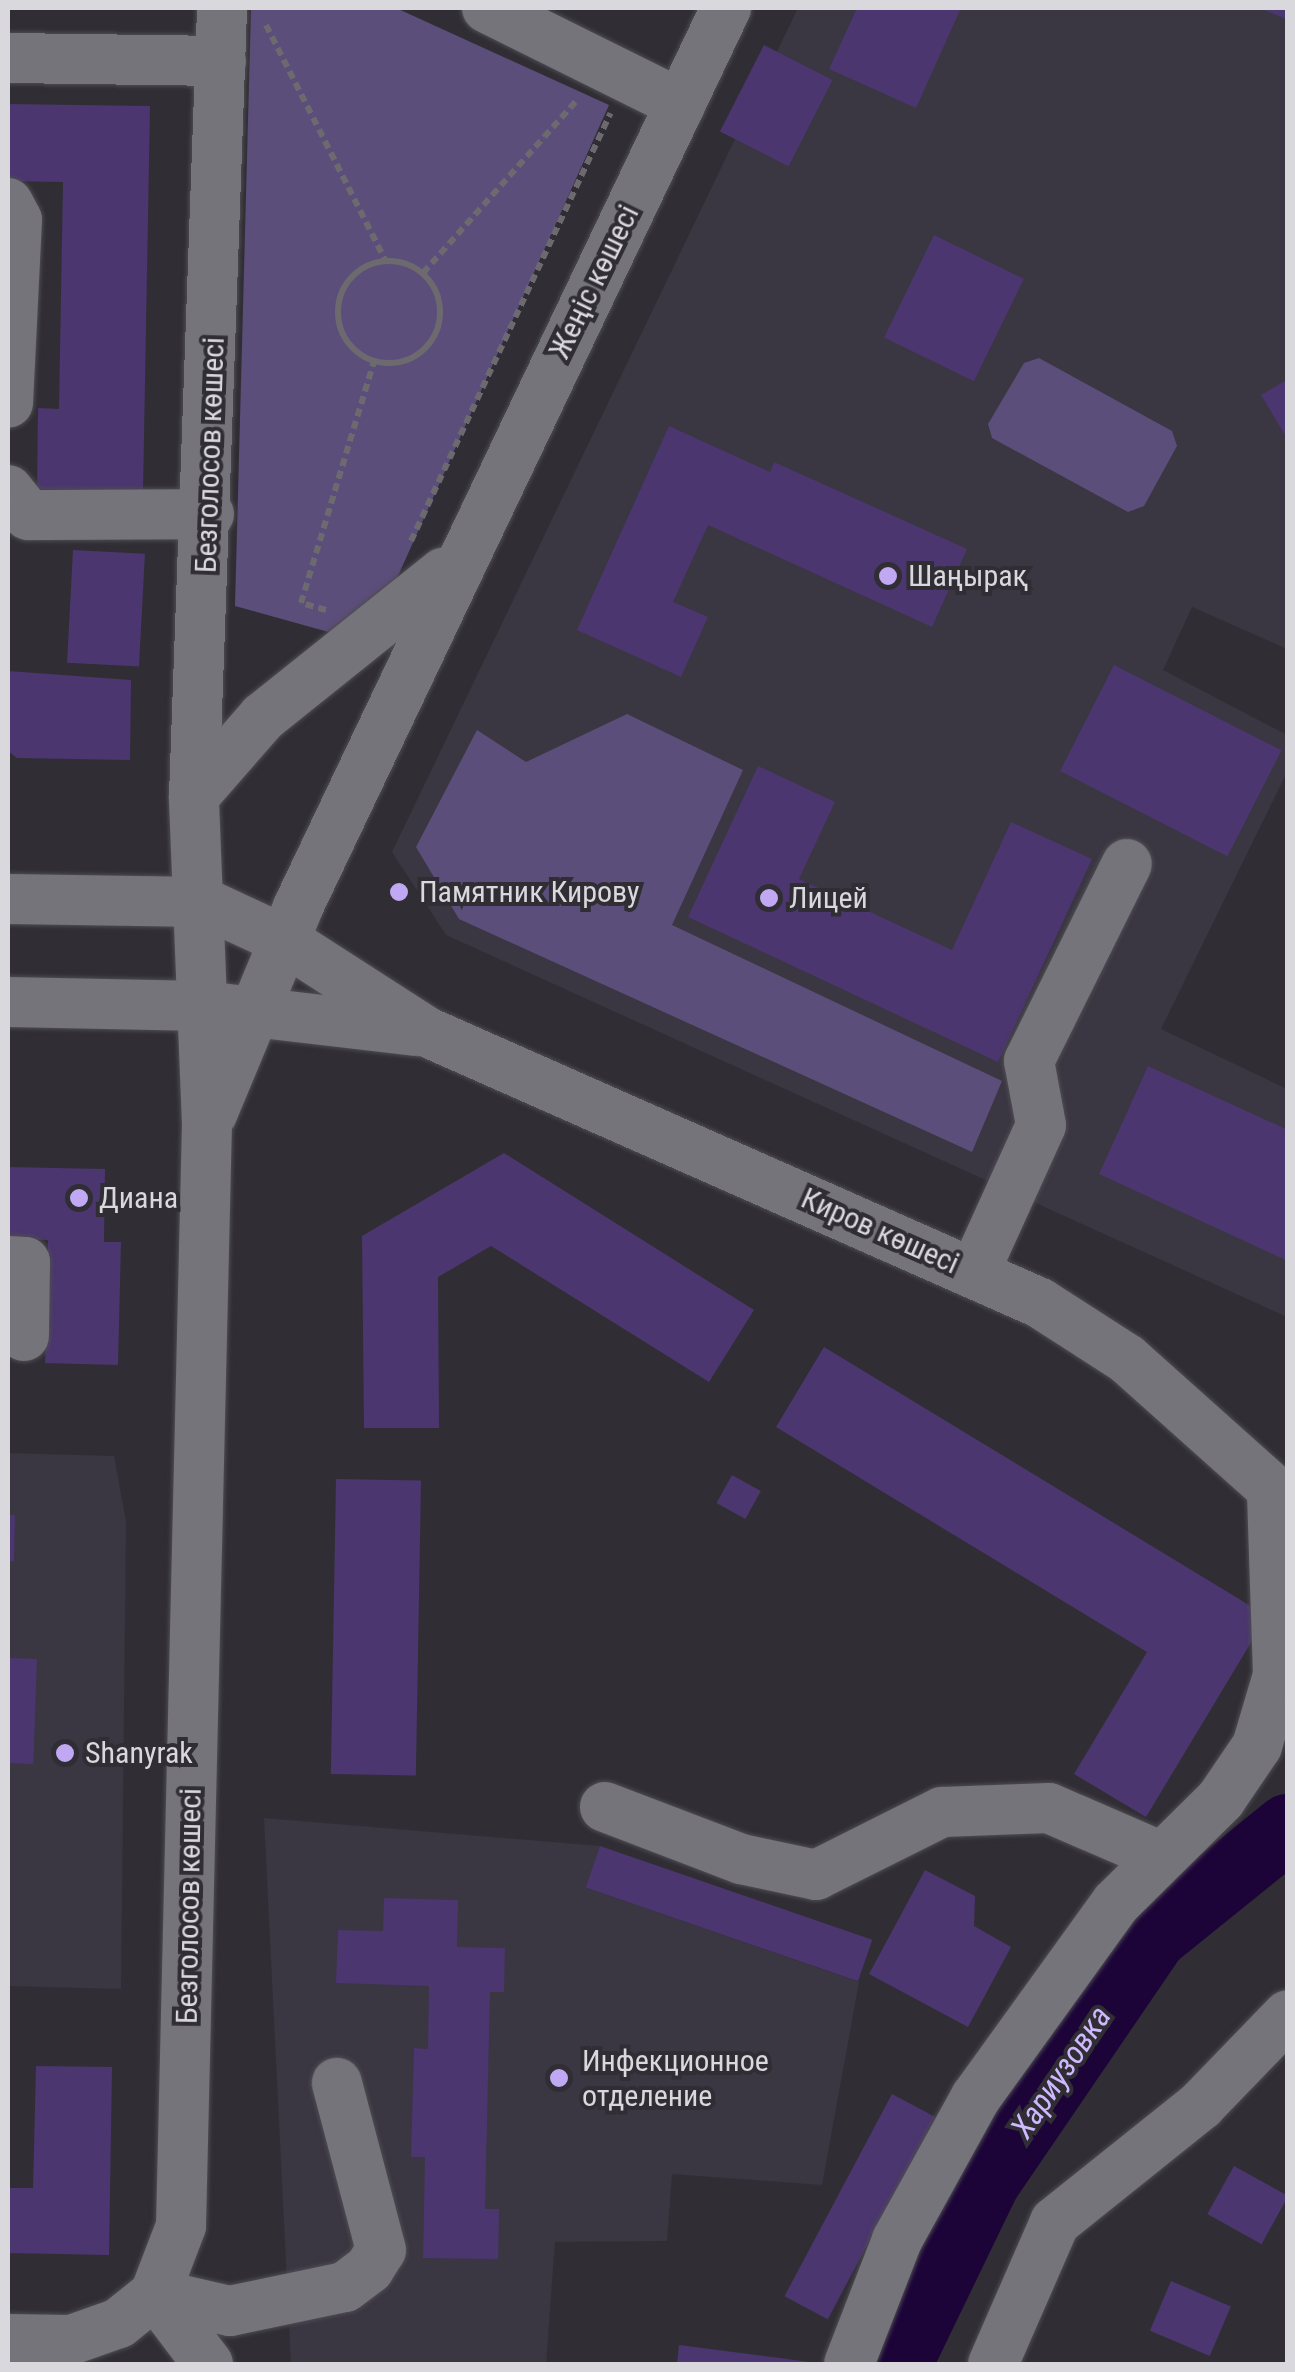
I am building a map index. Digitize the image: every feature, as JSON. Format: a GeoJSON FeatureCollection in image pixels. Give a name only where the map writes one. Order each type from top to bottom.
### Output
{"type":"FeatureCollection","features":[{"type":"Feature","properties":{"kind":"street"},"geometry":{"type":"LineString","coordinates":[[487,8],[680,104]]}},
{"type":"Feature","properties":{"kind":"street","name":"Жеңіс көшесі"},"geometry":{"type":"LineString","coordinates":[[207,1125],[257,1013],[284,940],[461,556],[726,8]]}},
{"type":"Feature","properties":{"kind":"street"},"geometry":{"type":"LineString","coordinates":[[8,58],[222,27]]}},
{"type":"Feature","properties":{"kind":"street","name":"Безголосов көшесі"},"geometry":{"type":"LineString","coordinates":[[155,2294],[181,2226],[207,1125],[202,902],[194,796],[209,514],[222,27]]}},
{"type":"Feature","properties":{"kind":"street"},"geometry":{"type":"LineString","coordinates":[[8,204],[17,220],[8,403]]}},
{"type":"Feature","properties":{"kind":"street"},"geometry":{"type":"LineString","coordinates":[[8,490],[28,515],[209,514]]}},
{"type":"Feature","properties":{"kind":"street","name":"Жеңіс көшесі"},"geometry":{"type":"LineString","coordinates":[[194,796],[263,717],[461,556]]}},
{"type":"Feature","properties":{"kind":"street"},"geometry":{"type":"LineString","coordinates":[[974,1273],[1041,1125],[1028,1062],[1127,864]]}},
{"type":"Feature","properties":{"kind":"street"},"geometry":{"type":"LineString","coordinates":[[8,899],[202,902],[284,940],[427,1032]]}},
{"type":"Feature","properties":{"kind":"street"},"geometry":{"type":"LineString","coordinates":[[8,1002],[203,1006],[427,1032]]}},
{"type":"Feature","properties":{"kind":"street","name":"Киров көшесі"},"geometry":{"type":"LineString","coordinates":[[427,1032],[974,1273],[1127,1359],[1280,1497]]}},
{"type":"Feature","properties":{"kind":"street"},"geometry":{"type":"LineString","coordinates":[[8,1261],[26,1262],[24,1336]]}},
{"type":"Feature","properties":{"kind":"street"},"geometry":{"type":"LineString","coordinates":[[848,2364],[897,2240],[976,2097],[1065,1966],[1162,1857],[1221,1799],[1256,1746],[1278,1675],[1280,1497]]}},
{"type":"Feature","properties":{"kind":"street"},"geometry":{"type":"LineString","coordinates":[[605,1807],[741,1858],[816,1875],[942,1812],[1048,1808],[1162,1857]]}},
{"type":"Feature","properties":{"kind":"street"},"geometry":{"type":"LineString","coordinates":[[992,2364],[1055,2222],[1201,2105],[1288,2014]]}},
{"type":"Feature","properties":{"kind":"street"},"geometry":{"type":"LineString","coordinates":[[155,2294],[230,2311],[345,2288],[369,2269],[381,2250],[337,2083]]}},
{"type":"Feature","properties":{"kind":"street"},"geometry":{"type":"LineString","coordinates":[[8,2339],[71,2340],[120,2324],[155,2294]]}},
{"type":"Feature","properties":{"kind":"street"},"geometry":{"type":"LineString","coordinates":[[155,2294],[208,2364]]}},
{"type":"Feature","properties":{"kind":"path"},"geometry":{"type":"LineString","coordinates":[[222,27],[263,19],[385,260]]}},
{"type":"Feature","properties":{"kind":"path"},"geometry":{"type":"LineString","coordinates":[[424,273],[617,72]]}},
{"type":"Feature","properties":{"kind":"path"},"geometry":{"type":"LineString","coordinates":[[406,552],[617,72]]}},
{"type":"Feature","properties":{"kind":"path"},"geometry":{"type":"LineString","coordinates":[[385,260],[424,273],[441,310],[432,341],[406,360],[374,361],[347,340],[338,306],[353,274],[385,260]]}},
{"type":"Feature","properties":{"kind":"path"},"geometry":{"type":"LineString","coordinates":[[337,613],[302,603],[374,361]]}},
{"type":"Feature","properties":{"kind":"shaded area"},"geometry":{"type":"Polygon","coordinates":[[[251,8],[396,8],[609,105],[368,643],[235,606],[251,8]]]}},
{"type":"Feature","properties":{"kind":"shaded area"},"geometry":{"type":"Polygon","coordinates":[[[798,8],[1287,8],[1287,649],[1192,607],[1163,670],[1287,735],[1287,772],[1161,1029],[1287,1089],[1287,1317],[446,935],[392,852],[798,8]]]}},
{"type":"Feature","properties":{"kind":"shaded area"},"geometry":{"type":"Polygon","coordinates":[[[1039,358],[1172,431],[1177,446],[1144,506],[1128,512],[992,438],[988,424],[1024,363],[1039,358]]]}},
{"type":"Feature","properties":{"kind":"shaded area"},"geometry":{"type":"Polygon","coordinates":[[[627,714],[743,770],[672,925],[1002,1081],[972,1152],[459,919],[416,847],[477,730],[526,762],[627,714]]]}},
{"type":"Feature","properties":{"kind":"shaded area","name":"Shanyrak"},"geometry":{"type":"Polygon","coordinates":[[[8,1453],[114,1456],[126,1521],[121,1989],[8,1986],[8,1453]]]}},
{"type":"Feature","properties":{"kind":"shaded area","name":"Инфекционное отделение"},"geometry":{"type":"Polygon","coordinates":[[[264,1818],[600,1846],[587,1888],[859,1982],[822,2185],[672,2174],[667,2241],[555,2242],[546,2364],[291,2364],[264,1818]]]}},
{"type":"Feature","properties":{"kind":"building"},"geometry":{"type":"Polygon","coordinates":[[[857,8],[961,8],[916,108],[829,69],[857,8]]]}},
{"type":"Feature","properties":{"kind":"building"},"geometry":{"type":"Polygon","coordinates":[[[1260,8],[1288,8],[1288,20],[1260,8]]]}},
{"type":"Feature","properties":{"kind":"building"},"geometry":{"type":"Polygon","coordinates":[[[764,45],[833,80],[789,166],[720,131],[764,45]]]}},
{"type":"Feature","properties":{"kind":"building"},"geometry":{"type":"Polygon","coordinates":[[[8,104],[150,106],[143,491],[37,489],[38,408],[59,409],[63,182],[8,181],[8,104]]]}},
{"type":"Feature","properties":{"kind":"building"},"geometry":{"type":"Polygon","coordinates":[[[934,235],[1024,279],[974,381],[884,337],[934,235]]]}},
{"type":"Feature","properties":{"kind":"building"},"geometry":{"type":"Polygon","coordinates":[[[1288,379],[1288,440],[1261,395],[1288,379]]]}},
{"type":"Feature","properties":{"kind":"building","name":"Шаңырақ"},"geometry":{"type":"Polygon","coordinates":[[[669,426],[770,472],[774,462],[967,549],[932,627],[708,525],[673,602],[708,617],[681,677],[577,630],[669,426]]]}},
{"type":"Feature","properties":{"kind":"building"},"geometry":{"type":"Polygon","coordinates":[[[73,550],[145,554],[139,667],[67,663],[73,550]]]}},
{"type":"Feature","properties":{"kind":"building"},"geometry":{"type":"Polygon","coordinates":[[[1114,665],[1282,750],[1227,856],[1060,771],[1114,665]]]}},
{"type":"Feature","properties":{"kind":"building"},"geometry":{"type":"Polygon","coordinates":[[[8,671],[131,680],[130,760],[17,758],[8,751],[8,671]]]}},
{"type":"Feature","properties":{"kind":"building","name":"Лицей"},"geometry":{"type":"Polygon","coordinates":[[[758,766],[835,802],[799,879],[952,950],[1011,822],[1092,859],[998,1062],[688,917],[758,766]]]}},
{"type":"Feature","properties":{"kind":"building"},"geometry":{"type":"Polygon","coordinates":[[[1148,1066],[1288,1130],[1288,1261],[1099,1174],[1148,1066]]]}},
{"type":"Feature","properties":{"kind":"building"},"geometry":{"type":"Polygon","coordinates":[[[504,1153],[754,1310],[709,1382],[491,1246],[438,1277],[439,1428],[364,1428],[362,1236],[504,1153]]]}},
{"type":"Feature","properties":{"kind":"building"},"geometry":{"type":"Polygon","coordinates":[[[8,1167],[105,1169],[104,1242],[121,1242],[118,1365],[45,1363],[48,1240],[8,1239],[8,1167]]]}},
{"type":"Feature","properties":{"kind":"building"},"geometry":{"type":"Polygon","coordinates":[[[824,1347],[1267,1616],[1146,1817],[1074,1774],[1147,1652],[776,1427],[824,1347]]]}},
{"type":"Feature","properties":{"kind":"building"},"geometry":{"type":"Polygon","coordinates":[[[732,1475],[761,1491],[745,1519],[716,1503],[732,1475]]]}},
{"type":"Feature","properties":{"kind":"building"},"geometry":{"type":"Polygon","coordinates":[[[336,1479],[421,1480],[416,1775],[331,1774],[336,1479]]]}},
{"type":"Feature","properties":{"kind":"building"},"geometry":{"type":"Polygon","coordinates":[[[8,1515],[15,1515],[14,1561],[8,1562],[8,1515]]]}},
{"type":"Feature","properties":{"kind":"building"},"geometry":{"type":"Polygon","coordinates":[[[8,1658],[37,1659],[33,1764],[8,1763],[8,1658]]]}},
{"type":"Feature","properties":{"kind":"building"},"geometry":{"type":"Polygon","coordinates":[[[600,1846],[872,1940],[858,1981],[586,1888],[600,1846]]]}},
{"type":"Feature","properties":{"kind":"building"},"geometry":{"type":"Polygon","coordinates":[[[925,1870],[975,1896],[974,1926],[1011,1947],[968,2027],[869,1974],[925,1870]]]}},
{"type":"Feature","properties":{"kind":"building"},"geometry":{"type":"Polygon","coordinates":[[[384,1898],[458,1900],[457,1947],[505,1948],[504,1992],[490,1992],[485,2209],[499,2209],[498,2259],[423,2258],[425,2157],[411,2157],[414,2048],[428,2049],[429,1986],[336,1983],[338,1930],[383,1931],[384,1898]]]}},
{"type":"Feature","properties":{"kind":"building"},"geometry":{"type":"Polygon","coordinates":[[[36,2066],[112,2067],[109,2255],[8,2253],[8,2188],[33,2188],[36,2066]]]}},
{"type":"Feature","properties":{"kind":"building"},"geometry":{"type":"Polygon","coordinates":[[[892,2094],[935,2117],[828,2319],[784,2296],[892,2094]]]}},
{"type":"Feature","properties":{"kind":"building"},"geometry":{"type":"Polygon","coordinates":[[[1234,2166],[1288,2196],[1262,2244],[1207,2214],[1234,2166]]]}},
{"type":"Feature","properties":{"kind":"building"},"geometry":{"type":"Polygon","coordinates":[[[1171,2281],[1231,2306],[1210,2356],[1150,2331],[1171,2281]]]}},
{"type":"Feature","properties":{"kind":"building"},"geometry":{"type":"Polygon","coordinates":[[[679,2345],[810,2362],[810,2364],[677,2364],[679,2345]]]}},
{"type":"Feature","properties":{"kind":"waterway","name":"Хариузовка"},"geometry":{"type":"LineString","coordinates":[[898,2364],[986,2182],[1154,1936],[1288,1828]]}},
{"type":"Feature","properties":{"kind":"place","name":"Шаңырақ"},"geometry":{"type":"Point","coordinates":[888,576]}},
{"type":"Feature","properties":{"kind":"place","name":"Памятник Кирову"},"geometry":{"type":"Point","coordinates":[399,892]}},
{"type":"Feature","properties":{"kind":"place","name":"Лицей"},"geometry":{"type":"Point","coordinates":[769,898]}},
{"type":"Feature","properties":{"kind":"place","name":"Диана"},"geometry":{"type":"Point","coordinates":[79,1198]}},
{"type":"Feature","properties":{"kind":"place","name":"Shanyrak"},"geometry":{"type":"Point","coordinates":[65,1753]}},
{"type":"Feature","properties":{"kind":"place","name":"Инфекционное отделение"},"geometry":{"type":"Point","coordinates":[559,2078]}}]}
